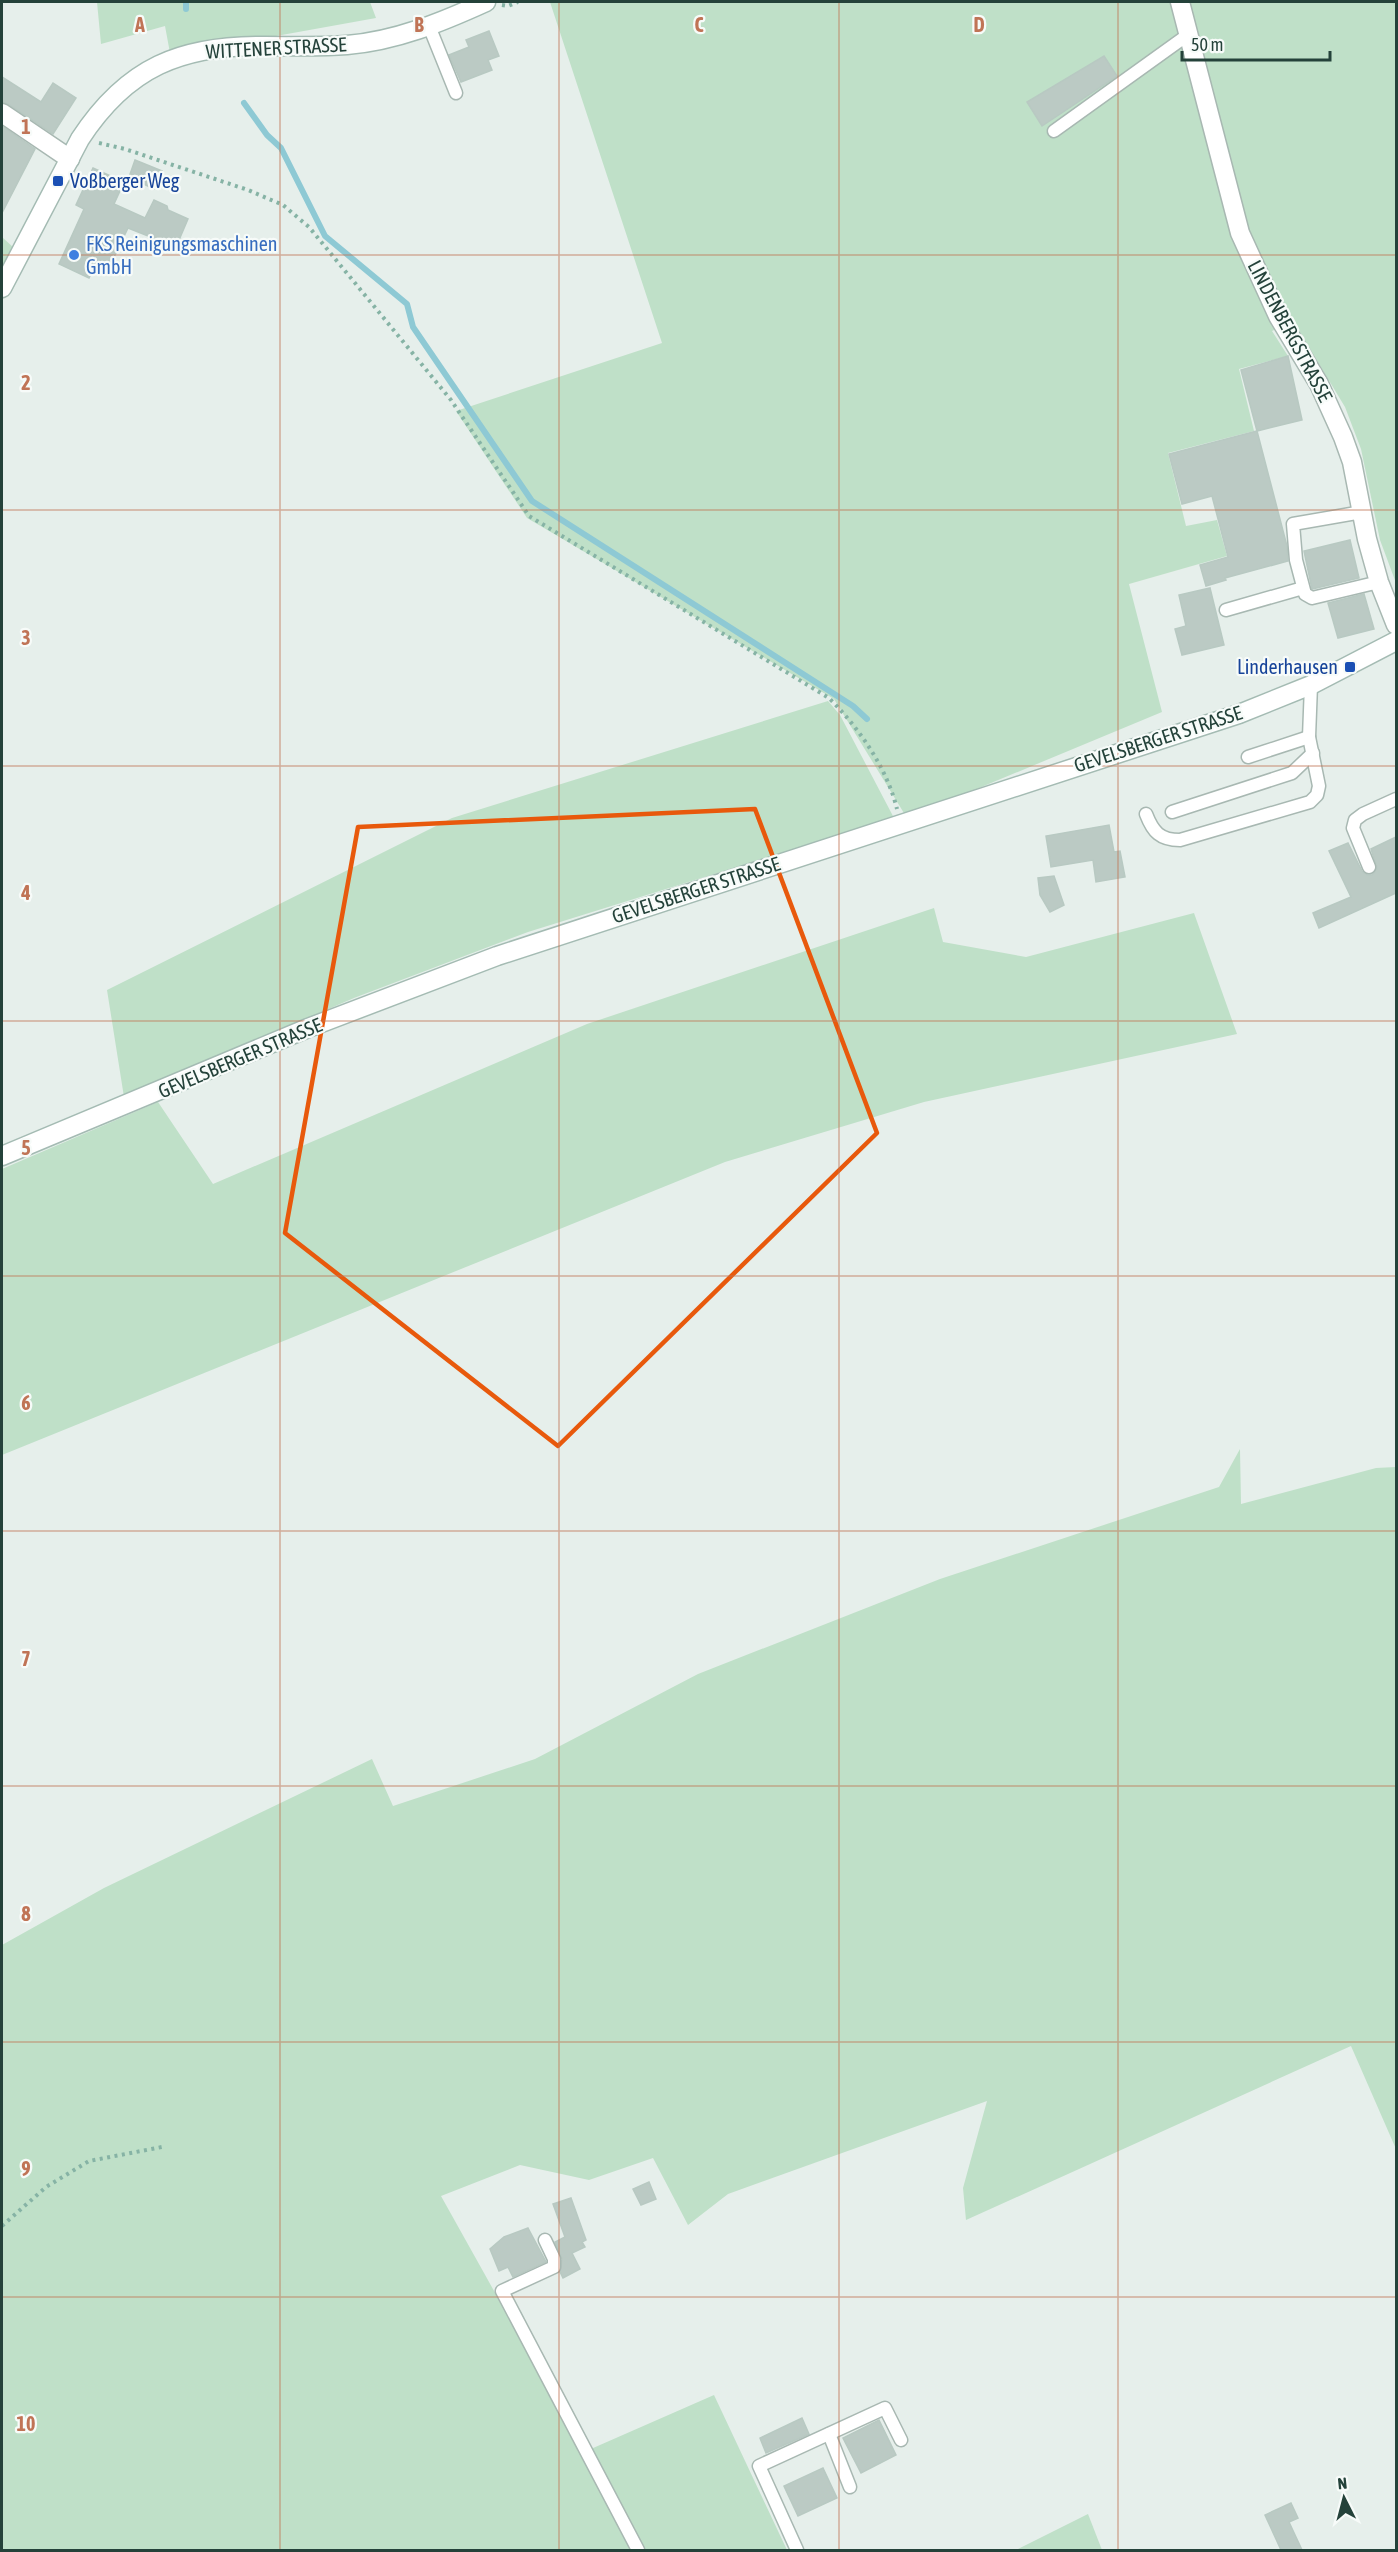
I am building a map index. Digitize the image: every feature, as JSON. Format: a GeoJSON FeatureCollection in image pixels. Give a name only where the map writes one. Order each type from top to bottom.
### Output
{"type":"FeatureCollection","features":[{"type":"Feature","properties":{"kind":"main road","name":"WITTENER STRASSE"},"geometry":{"type":"LineString","coordinates":[[2,288],[93,119],[130,82],[178,56],[226,47],[303,48],[377,41],[429,26],[486,2]]}},
{"type":"Feature","properties":{"kind":"main road","name":"LINDENBERGSTRASSE"},"geometry":{"type":"LineString","coordinates":[[1180,2],[1240,232],[1278,316],[1333,412],[1352,462],[1379,582],[1396,625]]}},
{"type":"Feature","properties":{"kind":"main road"},"geometry":{"type":"LineString","coordinates":[[2,113],[70,159]]}},
{"type":"Feature","properties":{"kind":"main road","name":"GEVELSBERGER STRASSE"},"geometry":{"type":"LineString","coordinates":[[2,1156],[308,1028],[486,960],[714,883],[901,825],[1239,714],[1311,685],[1395,645]]}},
{"type":"Feature","properties":{"kind":"lane"},"geometry":{"type":"LineString","coordinates":[[429,26],[456,93]]}},
{"type":"Feature","properties":{"kind":"lane"},"geometry":{"type":"LineString","coordinates":[[1053,131],[1189,34]]}},
{"type":"Feature","properties":{"kind":"lane"},"geometry":{"type":"LineString","coordinates":[[1362,512],[1293,524],[1296,560],[1307,597],[1312,598],[1379,582]]}},
{"type":"Feature","properties":{"kind":"lane"},"geometry":{"type":"LineString","coordinates":[[1226,610],[1303,588]]}},
{"type":"Feature","properties":{"kind":"lane"},"geometry":{"type":"LineString","coordinates":[[1146,814],[1152,830],[1160,836],[1179,840],[1310,802],[1317,795],[1319,786],[1309,738],[1311,685]]}},
{"type":"Feature","properties":{"kind":"lane"},"geometry":{"type":"LineString","coordinates":[[1248,757],[1309,738]]}},
{"type":"Feature","properties":{"kind":"lane"},"geometry":{"type":"LineString","coordinates":[[1172,812],[1292,773],[1313,753]]}},
{"type":"Feature","properties":{"kind":"lane"},"geometry":{"type":"LineString","coordinates":[[1369,867],[1353,828],[1354,820],[1396,799]]}},
{"type":"Feature","properties":{"kind":"lane"},"geometry":{"type":"LineString","coordinates":[[545,2240],[554,2259],[554,2267],[502,2291],[638,2550]]}},
{"type":"Feature","properties":{"kind":"lane"},"geometry":{"type":"LineString","coordinates":[[797,2550],[759,2466],[885,2408],[901,2440]]}},
{"type":"Feature","properties":{"kind":"lane"},"geometry":{"type":"LineString","coordinates":[[829,2434],[850,2487]]}},
{"type":"Feature","properties":{"kind":"path"},"geometry":{"type":"LineString","coordinates":[[99,137],[95,142],[196,171],[283,205],[316,235],[451,399],[529,516],[829,698],[846,715],[868,746],[893,793],[901,825]]}},
{"type":"Feature","properties":{"kind":"path"},"geometry":{"type":"LineString","coordinates":[[2,2226],[46,2187],[89,2161],[162,2147]]}},
{"type":"Feature","properties":{"kind":"highlighted area"},"geometry":{"type":"Polygon","coordinates":[[[755,809],[877,1133],[558,1446],[285,1233],[358,827],[755,809]]]}},
{"type":"Feature","properties":{"kind":"green space"},"geometry":{"type":"Polygon","coordinates":[[[97,2],[370,2],[376,18],[265,38],[210,40],[170,53],[165,26],[101,44],[97,2]]]}},
{"type":"Feature","properties":{"kind":"green space"},"geometry":{"type":"Polygon","coordinates":[[[550,2],[1396,2],[1396,583],[1380,540],[1361,449],[1345,407],[1293,321],[1272,331],[1288,356],[1239,369],[1254,431],[1168,453],[1186,526],[1217,520],[1227,556],[1129,584],[1162,712],[907,818],[834,699],[527,518],[456,411],[662,343],[550,2]]]}},
{"type":"Feature","properties":{"kind":"green space"},"geometry":{"type":"Polygon","coordinates":[[[2,237],[14,248],[2,272],[2,237]]]}},
{"type":"Feature","properties":{"kind":"green space"},"geometry":{"type":"Polygon","coordinates":[[[828,701],[840,715],[894,818],[528,932],[354,998],[124,1097],[107,990],[452,818],[828,701]]]}},
{"type":"Feature","properties":{"kind":"green space"},"geometry":{"type":"Polygon","coordinates":[[[934,908],[943,942],[1026,957],[1194,913],[1237,1034],[924,1102],[725,1162],[2,1455],[2,1169],[158,1102],[213,1184],[587,1024],[934,908]]]}},
{"type":"Feature","properties":{"kind":"green space"},"geometry":{"type":"Polygon","coordinates":[[[1240,1449],[1241,1504],[1376,1468],[1396,1467],[1396,2149],[1351,2046],[966,2220],[963,2188],[987,2101],[728,2194],[688,2225],[653,2158],[589,2180],[520,2165],[441,2196],[584,2452],[714,2395],[787,2550],[2,2550],[2,1945],[104,1888],[372,1759],[393,1806],[535,1759],[698,1674],[940,1579],[1219,1487],[1240,1449]]]}},
{"type":"Feature","properties":{"kind":"green space"},"geometry":{"type":"Polygon","coordinates":[[[1088,2514],[1102,2550],[1016,2550],[1088,2514]]]}},
{"type":"Feature","properties":{"kind":"building"},"geometry":{"type":"Polygon","coordinates":[[[489,31],[499,56],[488,60],[492,70],[461,82],[449,55],[469,47],[466,40],[489,31]]]}},
{"type":"Feature","properties":{"kind":"building"},"geometry":{"type":"Polygon","coordinates":[[[1104,56],[1117,76],[1042,126],[1027,102],[1104,56]]]}},
{"type":"Feature","properties":{"kind":"building"},"geometry":{"type":"Polygon","coordinates":[[[2,77],[41,102],[53,83],[76,98],[53,134],[2,102],[2,77]]]}},
{"type":"Feature","properties":{"kind":"building"},"geometry":{"type":"Polygon","coordinates":[[[2,126],[35,149],[2,213],[2,126]]]}},
{"type":"Feature","properties":{"kind":"building"},"geometry":{"type":"Polygon","coordinates":[[[135,160],[162,171],[154,189],[129,177],[135,160]]]}},
{"type":"Feature","properties":{"kind":"building"},"geometry":{"type":"Polygon","coordinates":[[[93,168],[124,182],[114,204],[145,218],[154,200],[167,206],[168,210],[188,219],[176,247],[128,228],[107,272],[95,266],[89,278],[59,264],[84,209],[76,205],[93,168]]]}},
{"type":"Feature","properties":{"kind":"building"},"geometry":{"type":"Polygon","coordinates":[[[1288,356],[1302,420],[1257,431],[1241,370],[1288,356]]]}},
{"type":"Feature","properties":{"kind":"building"},"geometry":{"type":"Polygon","coordinates":[[[1257,431],[1287,546],[1288,561],[1225,578],[1226,580],[1206,586],[1200,565],[1228,557],[1212,496],[1182,504],[1169,454],[1257,431]]]}},
{"type":"Feature","properties":{"kind":"building"},"geometry":{"type":"Polygon","coordinates":[[[1350,540],[1359,578],[1312,589],[1304,551],[1350,540]]]}},
{"type":"Feature","properties":{"kind":"building"},"geometry":{"type":"Polygon","coordinates":[[[1210,588],[1224,645],[1182,655],[1175,629],[1186,626],[1179,595],[1210,588]]]}},
{"type":"Feature","properties":{"kind":"building"},"geometry":{"type":"Polygon","coordinates":[[[1364,594],[1374,629],[1338,638],[1328,603],[1364,594]]]}},
{"type":"Feature","properties":{"kind":"building"},"geometry":{"type":"Polygon","coordinates":[[[1109,825],[1114,852],[1120,851],[1125,877],[1096,882],[1093,860],[1051,867],[1046,836],[1109,825]]]}},
{"type":"Feature","properties":{"kind":"building"},"geometry":{"type":"Polygon","coordinates":[[[1396,837],[1396,893],[1319,928],[1313,913],[1351,897],[1329,851],[1348,843],[1362,871],[1367,875],[1372,875],[1377,868],[1371,849],[1396,837]]]}},
{"type":"Feature","properties":{"kind":"building"},"geometry":{"type":"Polygon","coordinates":[[[1054,876],[1064,905],[1050,912],[1040,895],[1038,878],[1054,876]]]}},
{"type":"Feature","properties":{"kind":"building"},"geometry":{"type":"Polygon","coordinates":[[[649,2182],[656,2199],[641,2205],[633,2189],[649,2182]]]}},
{"type":"Feature","properties":{"kind":"building"},"geometry":{"type":"Polygon","coordinates":[[[571,2198],[586,2240],[582,2242],[585,2247],[572,2253],[580,2269],[563,2278],[560,2272],[562,2259],[555,2242],[565,2237],[553,2204],[571,2198]]]}},
{"type":"Feature","properties":{"kind":"building"},"geometry":{"type":"Polygon","coordinates":[[[528,2228],[546,2262],[513,2277],[508,2267],[499,2271],[490,2249],[504,2237],[528,2228]]]}},
{"type":"Feature","properties":{"kind":"building"},"geometry":{"type":"Polygon","coordinates":[[[802,2418],[809,2434],[766,2453],[760,2438],[802,2418]]]}},
{"type":"Feature","properties":{"kind":"building"},"geometry":{"type":"Polygon","coordinates":[[[879,2420],[896,2455],[861,2473],[843,2438],[879,2420]]]}},
{"type":"Feature","properties":{"kind":"building"},"geometry":{"type":"Polygon","coordinates":[[[823,2468],[837,2498],[798,2516],[784,2486],[823,2468]]]}},
{"type":"Feature","properties":{"kind":"building"},"geometry":{"type":"Polygon","coordinates":[[[1291,2503],[1298,2518],[1289,2522],[1302,2550],[1281,2550],[1265,2515],[1291,2503]]]}},
{"type":"Feature","properties":{"kind":"waterway"},"geometry":{"type":"LineString","coordinates":[[186,2],[186,9]]}},
{"type":"Feature","properties":{"kind":"waterway"},"geometry":{"type":"LineString","coordinates":[[244,103],[267,135],[281,148],[325,236],[407,304],[413,327],[532,501],[853,706],[867,719]]}},
{"type":"Feature","properties":{"kind":"place","name":"Voßberger Weg"},"geometry":{"type":"Point","coordinates":[58,181]}},
{"type":"Feature","properties":{"kind":"place","name":"FKS Reinigungsmaschinen GmbH"},"geometry":{"type":"Point","coordinates":[74,255]}},
{"type":"Feature","properties":{"kind":"place","name":"Linderhausen"},"geometry":{"type":"Point","coordinates":[1350,667]}}]}
